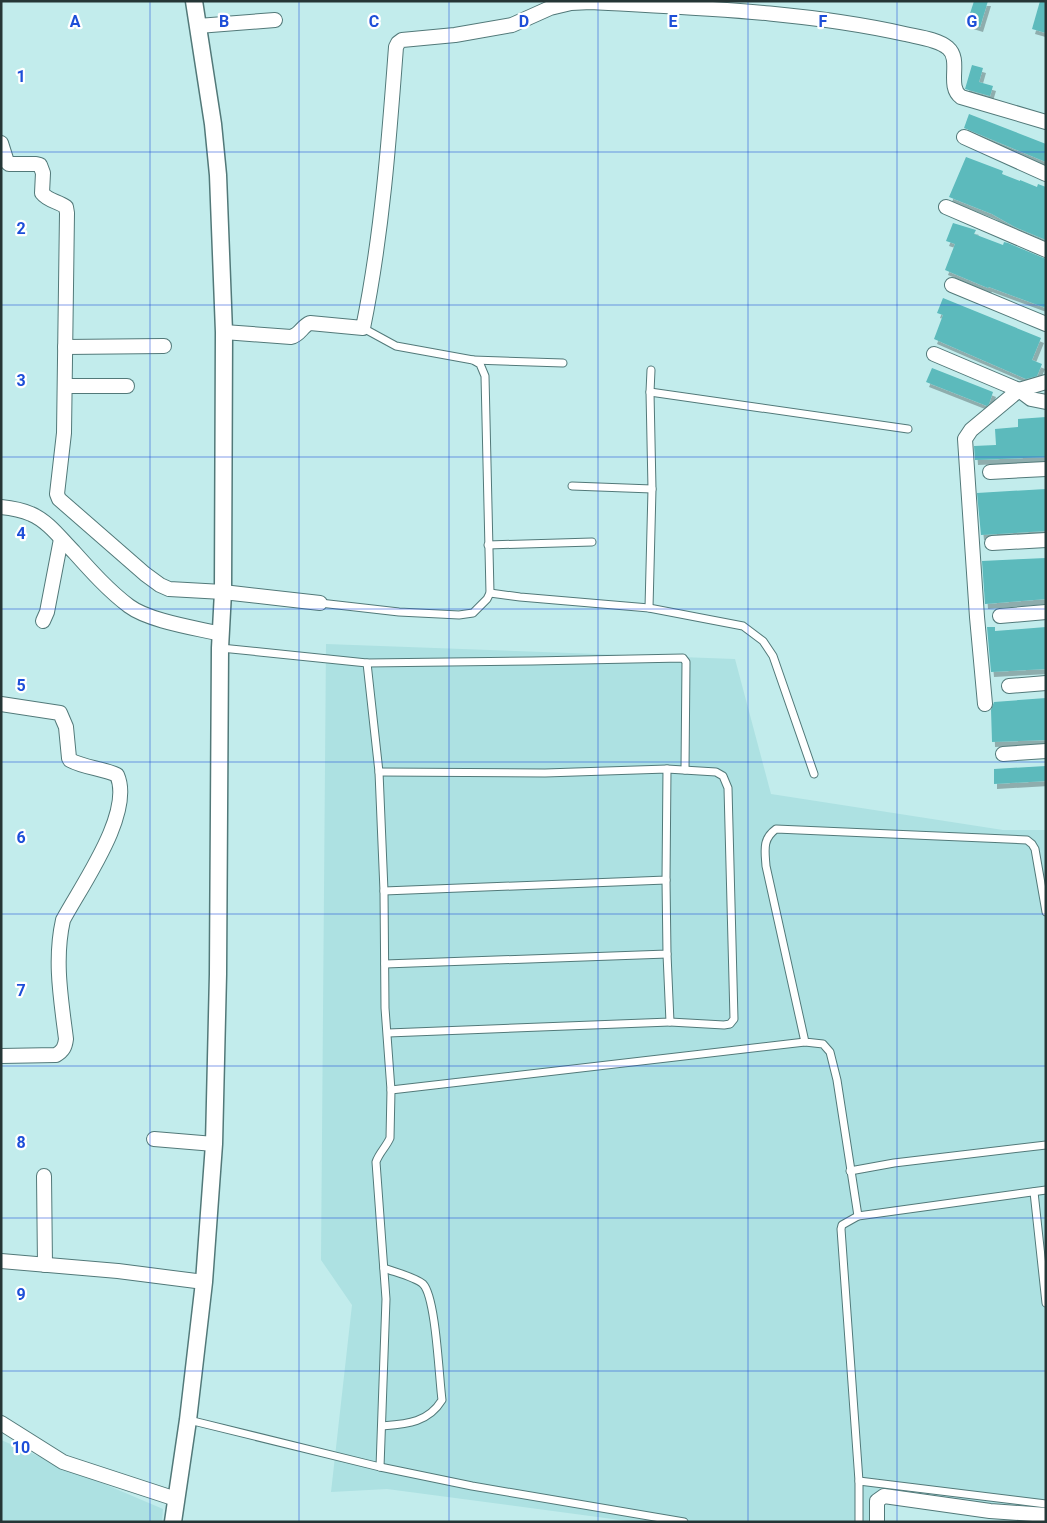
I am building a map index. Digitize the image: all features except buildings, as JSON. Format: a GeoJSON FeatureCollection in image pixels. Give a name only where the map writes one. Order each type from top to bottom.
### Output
{"type":"FeatureCollection","features":[{"type":"Feature","properties":{"kind":"street"},"geometry":{"type":"LineString","coordinates":[[173,1522],[188,1420],[204,1282],[214,1144],[218,964],[224,332],[218,175],[214,132],[194,1]]}},
{"type":"Feature","properties":{"kind":"street"},"geometry":{"type":"LineString","coordinates":[[224,332],[291,337],[296,336],[308,324],[363,328],[370,296],[388,160],[396,47],[402,40],[455,35],[512,24],[550,8],[571,3],[591,2],[760,12],[888,31],[929,40],[947,47],[953,57],[956,92],[961,98],[1046,122]]}},
{"type":"Feature","properties":{"kind":"street"},"geometry":{"type":"LineString","coordinates":[[198,26],[275,20]]}},
{"type":"Feature","properties":{"kind":"street"},"geometry":{"type":"LineString","coordinates":[[964,137],[1046,174]]}},
{"type":"Feature","properties":{"kind":"street"},"geometry":{"type":"LineString","coordinates":[[1,143],[9,164],[40,165],[43,173],[42,193],[50,200],[61,203],[66,207],[67,213],[64,433],[57,494],[59,499],[145,574],[169,589],[222,599],[320,603]]}},
{"type":"Feature","properties":{"kind":"street"},"geometry":{"type":"LineString","coordinates":[[946,207],[1046,250]]}},
{"type":"Feature","properties":{"kind":"street"},"geometry":{"type":"LineString","coordinates":[[952,285],[1046,324]]}},
{"type":"Feature","properties":{"kind":"street"},"geometry":{"type":"LineString","coordinates":[[65,347],[164,346]]}},
{"type":"Feature","properties":{"kind":"street"},"geometry":{"type":"LineString","coordinates":[[934,354],[1019,390],[1031,399],[1046,402]]}},
{"type":"Feature","properties":{"kind":"street"},"geometry":{"type":"LineString","coordinates":[[985,704],[965,439],[971,430],[1019,390],[1046,382]]}},
{"type":"Feature","properties":{"kind":"street"},"geometry":{"type":"LineString","coordinates":[[65,386],[127,386]]}},
{"type":"Feature","properties":{"kind":"street"},"geometry":{"type":"LineString","coordinates":[[990,472],[1046,469]]}},
{"type":"Feature","properties":{"kind":"street"},"geometry":{"type":"LineString","coordinates":[[1,508],[17,509],[32,514],[51,528],[91,572],[130,607],[147,614],[221,635]]}},
{"type":"Feature","properties":{"kind":"street"},"geometry":{"type":"LineString","coordinates":[[43,621],[47,612],[61,539]]}},
{"type":"Feature","properties":{"kind":"street"},"geometry":{"type":"LineString","coordinates":[[992,543],[1046,540]]}},
{"type":"Feature","properties":{"kind":"street"},"geometry":{"type":"LineString","coordinates":[[1000,616],[1046,612]]}},
{"type":"Feature","properties":{"kind":"street"},"geometry":{"type":"LineString","coordinates":[[1010,686],[1046,683]]}},
{"type":"Feature","properties":{"kind":"street"},"geometry":{"type":"LineString","coordinates":[[1,704],[60,713],[66,727],[70,760],[117,775],[121,791],[116,817],[106,845],[63,920],[59,945],[58,974],[66,1039],[65,1046],[56,1055],[1,1056]]}},
{"type":"Feature","properties":{"kind":"street"},"geometry":{"type":"LineString","coordinates":[[1003,754],[1046,751]]}},
{"type":"Feature","properties":{"kind":"street"},"geometry":{"type":"LineString","coordinates":[[154,1139],[214,1144]]}},
{"type":"Feature","properties":{"kind":"street"},"geometry":{"type":"LineString","coordinates":[[44,1176],[45,1264]]}},
{"type":"Feature","properties":{"kind":"street"},"geometry":{"type":"LineString","coordinates":[[1,1261],[118,1271],[204,1282]]}},
{"type":"Feature","properties":{"kind":"street"},"geometry":{"type":"LineString","coordinates":[[1,1423],[63,1462],[176,1499]]}},
{"type":"Feature","properties":{"kind":"street"},"geometry":{"type":"LineString","coordinates":[[877,1522],[877,1501],[884,1496],[990,1517],[1046,1515]]}},
{"type":"Feature","properties":{"kind":"lane"},"geometry":{"type":"LineString","coordinates":[[363,328],[396,346],[473,360],[563,363]]}},
{"type":"Feature","properties":{"kind":"lane"},"geometry":{"type":"LineString","coordinates":[[320,603],[399,612],[467,615],[478,609],[490,593],[485,376],[480,364],[473,360]]}},
{"type":"Feature","properties":{"kind":"lane"},"geometry":{"type":"LineString","coordinates":[[649,608],[652,489],[651,370]]}},
{"type":"Feature","properties":{"kind":"lane"},"geometry":{"type":"LineString","coordinates":[[650,392],[908,429]]}},
{"type":"Feature","properties":{"kind":"lane"},"geometry":{"type":"LineString","coordinates":[[572,486],[652,489]]}},
{"type":"Feature","properties":{"kind":"lane"},"geometry":{"type":"LineString","coordinates":[[488,545],[592,542]]}},
{"type":"Feature","properties":{"kind":"lane"},"geometry":{"type":"LineString","coordinates":[[490,593],[649,608],[743,626],[764,641],[773,656],[814,774]]}},
{"type":"Feature","properties":{"kind":"lane"},"geometry":{"type":"LineString","coordinates":[[221,635],[367,663],[532,662],[683,658],[686,662],[685,770]]}},
{"type":"Feature","properties":{"kind":"lane"},"geometry":{"type":"LineString","coordinates":[[367,663],[379,772],[384,891],[385,1008],[391,1090],[390,1138],[376,1162],[386,1299],[380,1467]]}},
{"type":"Feature","properties":{"kind":"lane"},"geometry":{"type":"LineString","coordinates":[[379,772],[545,773],[668,769],[716,772],[723,776],[726,782],[734,1019],[730,1024],[670,1022],[388,1034]]}},
{"type":"Feature","properties":{"kind":"lane"},"geometry":{"type":"LineString","coordinates":[[668,769],[666,880],[670,1022]]}},
{"type":"Feature","properties":{"kind":"lane"},"geometry":{"type":"LineString","coordinates":[[806,1042],[766,866],[765,842],[767,837],[776,829],[1027,840],[1035,849],[1046,912]]}},
{"type":"Feature","properties":{"kind":"lane"},"geometry":{"type":"LineString","coordinates":[[384,891],[666,880]]}},
{"type":"Feature","properties":{"kind":"lane"},"geometry":{"type":"LineString","coordinates":[[385,964],[667,954]]}},
{"type":"Feature","properties":{"kind":"lane"},"geometry":{"type":"LineString","coordinates":[[391,1090],[806,1042],[823,1044],[830,1052],[837,1080],[858,1216]]}},
{"type":"Feature","properties":{"kind":"lane"},"geometry":{"type":"LineString","coordinates":[[850,1171],[894,1163],[1046,1145]]}},
{"type":"Feature","properties":{"kind":"lane"},"geometry":{"type":"LineString","coordinates":[[859,1522],[859,1481],[842,1224],[858,1216],[1046,1190]]}},
{"type":"Feature","properties":{"kind":"lane"},"geometry":{"type":"LineString","coordinates":[[1034,1192],[1046,1303]]}},
{"type":"Feature","properties":{"kind":"lane"},"geometry":{"type":"LineString","coordinates":[[382,1426],[409,1424],[424,1419],[437,1408],[442,1400],[432,1308],[428,1292],[421,1282],[384,1268]]}},
{"type":"Feature","properties":{"kind":"lane"},"geometry":{"type":"LineString","coordinates":[[188,1420],[380,1467],[472,1486],[684,1522]]}},
{"type":"Feature","properties":{"kind":"lane"},"geometry":{"type":"LineString","coordinates":[[859,1481],[1046,1504]]}},
{"type":"Feature","properties":{"kind":"shaded area"},"geometry":{"type":"Polygon","coordinates":[[[326,644],[735,659],[771,794],[1003,830],[1045,830],[1046,1507],[880,1496],[880,1522],[635,1522],[387,1489],[331,1492],[352,1305],[321,1260],[326,644]]]}},
{"type":"Feature","properties":{"kind":"shaded area"},"geometry":{"type":"Polygon","coordinates":[[[1,1440],[163,1509],[162,1522],[1,1522],[1,1440]]]}}]}
